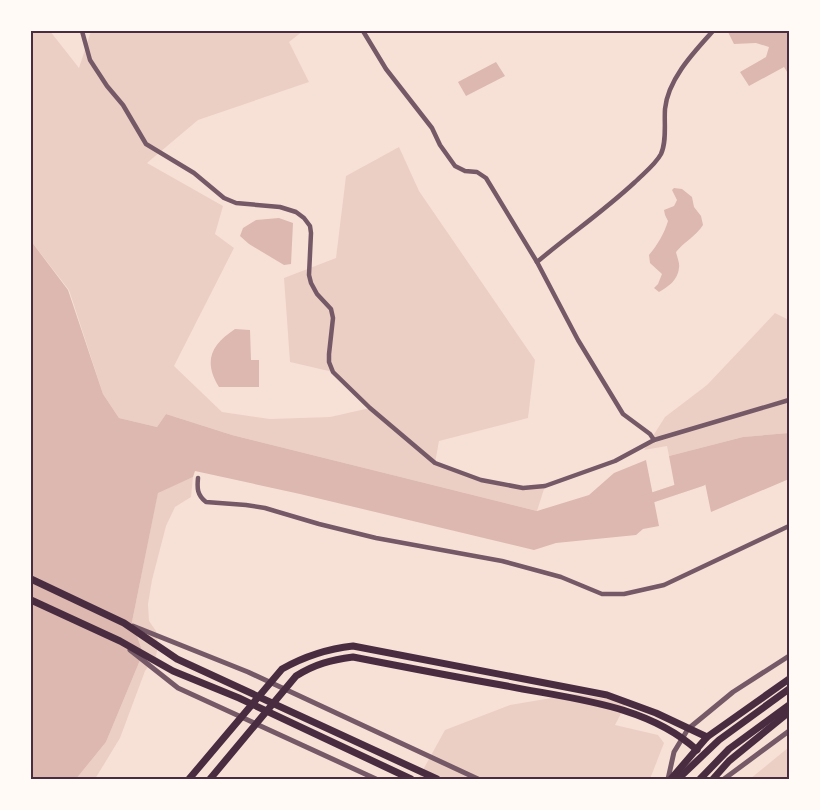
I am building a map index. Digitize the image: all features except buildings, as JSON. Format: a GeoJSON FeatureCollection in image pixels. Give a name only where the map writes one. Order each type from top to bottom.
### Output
{"type":"FeatureCollection","features":[{"type":"Feature","properties":{"kind":"main road"},"geometry":{"type":"LineString","coordinates":[[31,580],[124,623],[177,659],[437,779]]}},
{"type":"Feature","properties":{"kind":"main road"},"geometry":{"type":"LineString","coordinates":[[31,600],[120,641],[173,671],[239,698],[411,779]]}},
{"type":"Feature","properties":{"kind":"main road"},"geometry":{"type":"LineString","coordinates":[[190,779],[282,669],[297,660],[316,653],[353,646],[607,696],[656,713],[688,730],[707,737]]}},
{"type":"Feature","properties":{"kind":"main road"},"geometry":{"type":"LineString","coordinates":[[210,779],[296,676],[311,667],[331,660],[353,657],[606,705],[653,721],[682,737],[696,750]]}},
{"type":"Feature","properties":{"kind":"main road"},"geometry":{"type":"LineString","coordinates":[[670,779],[707,737],[789,679]]}},
{"type":"Feature","properties":{"kind":"main road"},"geometry":{"type":"LineString","coordinates":[[678,779],[719,740],[789,689]]}},
{"type":"Feature","properties":{"kind":"main road"},"geometry":{"type":"LineString","coordinates":[[700,779],[729,749],[789,705]]}},
{"type":"Feature","properties":{"kind":"main road"},"geometry":{"type":"LineString","coordinates":[[713,779],[729,761],[789,712]]}},
{"type":"Feature","properties":{"kind":"street"},"geometry":{"type":"LineString","coordinates":[[82,31],[90,60],[107,86],[123,105],[146,144],[194,173],[224,198],[236,203],[280,207],[296,212],[304,218],[310,226],[311,233],[310,283],[331,309],[333,318],[329,354],[329,362],[333,372],[370,408],[435,463],[481,480],[523,488],[545,486],[607,464],[654,440],[789,400]]}},
{"type":"Feature","properties":{"kind":"street"},"geometry":{"type":"LineString","coordinates":[[363,31],[386,69],[432,128],[440,145],[455,166],[465,171],[476,172],[486,178],[537,262],[578,340],[623,414],[650,434],[654,440]]}},
{"type":"Feature","properties":{"kind":"street"},"geometry":{"type":"LineString","coordinates":[[537,262],[562,240],[602,212],[656,163],[662,152],[666,106],[672,90],[679,74],[713,31]]}},
{"type":"Feature","properties":{"kind":"street"},"geometry":{"type":"LineString","coordinates":[[198,478],[197,490],[200,498],[206,502],[265,508],[376,538],[502,561],[561,577],[602,594],[624,594],[664,585],[789,526]]}},
{"type":"Feature","properties":{"kind":"street"},"geometry":{"type":"LineString","coordinates":[[124,623],[248,672],[478,779]]}},
{"type":"Feature","properties":{"kind":"street"},"geometry":{"type":"LineString","coordinates":[[120,641],[178,688],[376,779]]}},
{"type":"Feature","properties":{"kind":"street"},"geometry":{"type":"LineString","coordinates":[[670,779],[674,752],[688,730],[733,692],[789,656]]}},
{"type":"Feature","properties":{"kind":"street"},"geometry":{"type":"LineString","coordinates":[[724,779],[789,731]]}},
{"type":"Feature","properties":{"kind":"shaded area"},"geometry":{"type":"Polygon","coordinates":[[[31,31],[50,31],[79,68],[91,31],[303,31],[289,42],[309,82],[198,120],[147,163],[223,206],[215,234],[234,248],[174,366],[222,412],[270,419],[330,417],[370,408],[333,372],[290,362],[284,278],[336,258],[346,176],[399,147],[419,191],[535,360],[528,418],[439,441],[435,463],[481,480],[523,488],[545,486],[537,511],[232,435],[166,414],[157,427],[119,418],[103,394],[69,290],[31,241],[31,31]]]}},
{"type":"Feature","properties":{"kind":"shaded area"},"geometry":{"type":"Polygon","coordinates":[[[789,31],[789,75],[784,67],[749,86],[740,72],[766,57],[769,47],[756,43],[734,44],[728,32],[789,31]]]}},
{"type":"Feature","properties":{"kind":"shaded area"},"geometry":{"type":"Polygon","coordinates":[[[496,62],[505,76],[466,96],[458,82],[496,62]]]}},
{"type":"Feature","properties":{"kind":"shaded area"},"geometry":{"type":"Polygon","coordinates":[[[674,188],[682,189],[692,197],[694,207],[701,216],[703,225],[676,252],[679,262],[677,276],[675,280],[659,292],[654,288],[662,274],[650,263],[649,255],[660,239],[668,221],[664,210],[674,206],[677,200],[672,190],[674,188]]]}},
{"type":"Feature","properties":{"kind":"shaded area"},"geometry":{"type":"Polygon","coordinates":[[[279,218],[293,223],[291,264],[284,265],[249,244],[240,236],[243,228],[256,220],[279,218]]]}},
{"type":"Feature","properties":{"kind":"shaded area"},"geometry":{"type":"Polygon","coordinates":[[[31,241],[68,290],[103,394],[119,418],[157,427],[166,414],[232,435],[537,511],[589,495],[614,473],[646,460],[659,526],[643,529],[636,535],[556,543],[534,550],[195,471],[193,477],[158,493],[132,622],[143,653],[106,742],[76,779],[31,779],[31,241]]]}},
{"type":"Feature","properties":{"kind":"shaded area"},"geometry":{"type":"Polygon","coordinates":[[[775,313],[789,320],[789,433],[743,437],[669,456],[667,446],[644,450],[665,417],[707,385],[775,313]]]}},
{"type":"Feature","properties":{"kind":"shaded area"},"geometry":{"type":"Polygon","coordinates":[[[235,329],[250,330],[251,360],[259,360],[259,387],[219,387],[214,378],[211,369],[212,354],[220,341],[235,329]]]}},
{"type":"Feature","properties":{"kind":"shaded area"},"geometry":{"type":"Polygon","coordinates":[[[789,433],[789,479],[711,512],[705,483],[675,488],[669,456],[743,437],[789,433]]]}},
{"type":"Feature","properties":{"kind":"shaded area"},"geometry":{"type":"Polygon","coordinates":[[[193,477],[191,497],[175,507],[166,526],[152,580],[148,604],[149,621],[156,631],[158,646],[156,656],[145,671],[120,738],[95,779],[76,779],[106,742],[143,653],[132,622],[158,492],[193,477]]]}},
{"type":"Feature","properties":{"kind":"shaded area"},"geometry":{"type":"Polygon","coordinates":[[[575,694],[627,702],[615,725],[658,735],[664,743],[650,779],[418,779],[445,730],[510,705],[575,694]]]}},
{"type":"Feature","properties":{"kind":"shaded area"},"geometry":{"type":"Polygon","coordinates":[[[789,747],[789,779],[750,779],[789,747]]]}},
{"type":"Feature","properties":{"kind":"waterway"},"geometry":{"type":"LineString","coordinates":[[642,501],[702,481]]}}]}
